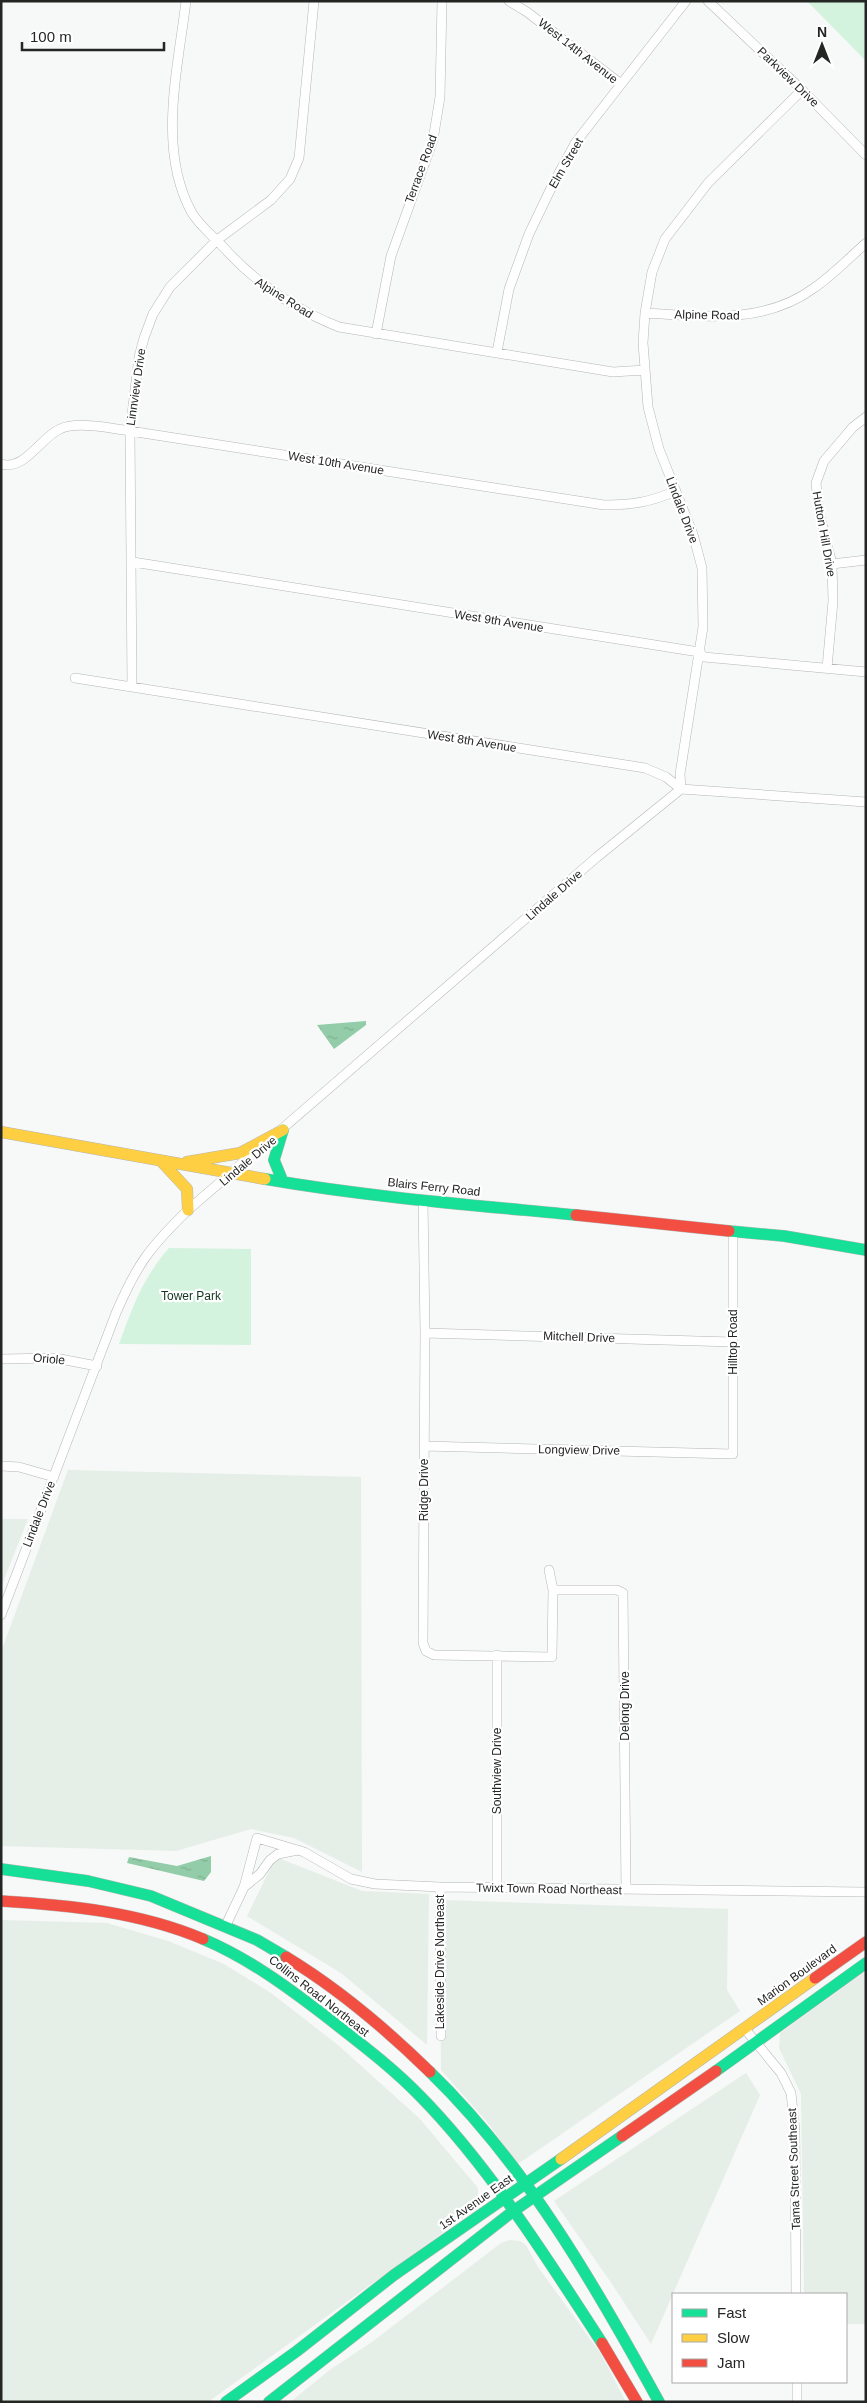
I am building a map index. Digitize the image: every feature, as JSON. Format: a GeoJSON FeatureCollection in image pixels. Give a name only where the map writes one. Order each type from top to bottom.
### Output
{"type":"FeatureCollection","features":[{"type":"Feature","properties":{"kind":"main road"},"geometry":{"type":"LineString","coordinates":[[176,1164],[240,1153],[283,1130]]}},
{"type":"Feature","properties":{"kind":"main road"},"geometry":{"type":"LineString","coordinates":[[283,1130],[274,1160],[283,1182]]}},
{"type":"Feature","properties":{"kind":"main road","name":"Blairs Ferry Road"},"geometry":{"type":"LineString","coordinates":[[1,1132],[283,1182],[423,1200],[733,1230],[818,1241],[866,1250]]}},
{"type":"Feature","properties":{"kind":"main road"},"geometry":{"type":"LineString","coordinates":[[161,1161],[187,1189],[188,1210]]}},
{"type":"Feature","properties":{"kind":"main road","name":"Collins Road Northeast"},"geometry":{"type":"LineString","coordinates":[[1,1868],[106,1884],[171,1903],[260,1942],[305,1968],[353,2003],[397,2039],[450,2090],[525,2185],[594,2287],[658,2402]]}},
{"type":"Feature","properties":{"kind":"main road","name":"Collins Road Northeast"},"geometry":{"type":"LineString","coordinates":[[1,1901],[94,1910],[158,1924],[216,1944],[254,1963],[337,2025],[431,2108],[504,2200],[577,2304],[637,2402]]}},
{"type":"Feature","properties":{"kind":"main road","name":"Marion Boulevard"},"geometry":{"type":"LineString","coordinates":[[745,2030],[866,1942]]}},
{"type":"Feature","properties":{"kind":"main road"},"geometry":{"type":"LineString","coordinates":[[270,2402],[512,2212],[756,2043],[866,1963]]}},
{"type":"Feature","properties":{"kind":"main road","name":"1st Avenue East"},"geometry":{"type":"LineString","coordinates":[[226,2402],[298,2351],[394,2275],[745,2030]]}},
{"type":"Feature","properties":{"kind":"street","name":"Alpine Road"},"geometry":{"type":"LineString","coordinates":[[186,1],[172,122],[173,157],[180,190],[193,215],[250,276],[307,314],[339,327],[613,372],[645,370]]}},
{"type":"Feature","properties":{"kind":"street","name":"Linnview Drive"},"geometry":{"type":"LineString","coordinates":[[132,687],[133,562],[130,431],[139,357],[153,314],[170,287],[217,240],[271,200],[290,179],[299,158],[314,1]]}},
{"type":"Feature","properties":{"kind":"street","name":"Terrace Road"},"geometry":{"type":"LineString","coordinates":[[376,334],[391,256],[433,140],[440,98],[442,1]]}},
{"type":"Feature","properties":{"kind":"street","name":"West 14th Avenue"},"geometry":{"type":"LineString","coordinates":[[509,1],[527,12],[622,84]]}},
{"type":"Feature","properties":{"kind":"street","name":"Elm Street"},"geometry":{"type":"LineString","coordinates":[[497,352],[509,289],[529,234],[553,184],[576,142],[686,1]]}},
{"type":"Feature","properties":{"kind":"street","name":"Parkview Drive"},"geometry":{"type":"LineString","coordinates":[[708,1],[802,90],[866,155]]}},
{"type":"Feature","properties":{"kind":"street","name":"Lindale Drive"},"geometry":{"type":"LineString","coordinates":[[1,1615],[131,1277],[158,1239],[188,1210],[233,1174],[597,857],[681,789],[680,774],[703,620],[702,568],[693,534],[659,449],[648,407],[643,343],[645,313],[652,272],[665,239],[708,183],[802,90]]}},
{"type":"Feature","properties":{"kind":"street","name":"Alpine Road"},"geometry":{"type":"LineString","coordinates":[[645,313],[721,317],[748,315],[773,309],[794,301],[815,288],[866,243]]}},
{"type":"Feature","properties":{"kind":"street","name":"Hutton Hill Drive"},"geometry":{"type":"LineString","coordinates":[[827,668],[833,601],[832,564],[819,512],[816,483],[824,461],[853,427],[866,418]]}},
{"type":"Feature","properties":{"kind":"street","name":"West 10th Avenue"},"geometry":{"type":"LineString","coordinates":[[3,464],[20,461],[45,438],[61,428],[89,426],[604,505],[632,505],[653,501],[676,492]]}},
{"type":"Feature","properties":{"kind":"street"},"geometry":{"type":"LineString","coordinates":[[832,564],[866,560]]}},
{"type":"Feature","properties":{"kind":"street","name":"West 9th Avenue"},"geometry":{"type":"LineString","coordinates":[[133,562],[699,652],[704,657],[866,672]]}},
{"type":"Feature","properties":{"kind":"street","name":"West 8th Avenue"},"geometry":{"type":"LineString","coordinates":[[75,678],[645,768],[666,777],[681,789]]}},
{"type":"Feature","properties":{"kind":"street"},"geometry":{"type":"LineString","coordinates":[[681,789],[866,802]]}},
{"type":"Feature","properties":{"kind":"street","name":"Ridge Drive"},"geometry":{"type":"LineString","coordinates":[[423,1200],[425,1333],[423,1643],[426,1651],[434,1655],[552,1657],[554,1590]]}},
{"type":"Feature","properties":{"kind":"street","name":"Hilltop Road"},"geometry":{"type":"LineString","coordinates":[[733,1230],[733,1454]]}},
{"type":"Feature","properties":{"kind":"street","name":"Mitchell Drive"},"geometry":{"type":"LineString","coordinates":[[425,1333],[733,1342]]}},
{"type":"Feature","properties":{"kind":"street","name":"Oriole"},"geometry":{"type":"LineString","coordinates":[[1,1359],[55,1358],[97,1366]]}},
{"type":"Feature","properties":{"kind":"street","name":"Longview Drive"},"geometry":{"type":"LineString","coordinates":[[424,1446],[733,1454]]}},
{"type":"Feature","properties":{"kind":"street"},"geometry":{"type":"LineString","coordinates":[[1,1466],[19,1467],[54,1477]]}},
{"type":"Feature","properties":{"kind":"street"},"geometry":{"type":"LineString","coordinates":[[549,1570],[554,1590]]}},
{"type":"Feature","properties":{"kind":"street","name":"Delong Drive"},"geometry":{"type":"LineString","coordinates":[[554,1590],[617,1590],[623,1593],[626,1890]]}},
{"type":"Feature","properties":{"kind":"street","name":"Southview Drive"},"geometry":{"type":"LineString","coordinates":[[497,1655],[497,1888]]}},
{"type":"Feature","properties":{"kind":"street","name":"Twixt Town Road Northeast"},"geometry":{"type":"LineString","coordinates":[[225,1926],[244,1887],[258,1838],[299,1850],[351,1880],[376,1884],[497,1888],[864,1892]]}},
{"type":"Feature","properties":{"kind":"street","name":"Twixt Town Road Northeast"},"geometry":{"type":"LineString","coordinates":[[244,1887],[260,1874],[270,1860],[278,1854],[299,1850]]}},
{"type":"Feature","properties":{"kind":"street","name":"Lakeside Drive Northeast"},"geometry":{"type":"LineString","coordinates":[[440,1887],[441,2036]]}},
{"type":"Feature","properties":{"kind":"street","name":"Tama Street Southeast"},"geometry":{"type":"LineString","coordinates":[[745,2030],[781,2073],[791,2094],[795,2131],[796,2293]]}},
{"type":"Feature","properties":{"kind":"street"},"geometry":{"type":"LineString","coordinates":[[796,2383],[797,2402]]}},
{"type":"Feature","properties":{"kind":"shaded area"},"geometry":{"type":"Polygon","coordinates":[[[68,1470],[361,1477],[362,1872],[294,1838],[251,1829],[176,1851],[1,1846],[1,1652],[68,1470]]]}},
{"type":"Feature","properties":{"kind":"shaded area"},"geometry":{"type":"Polygon","coordinates":[[[1,1519],[28,1519],[1,1587],[1,1519]]]}},
{"type":"Feature","properties":{"kind":"shaded area"},"geometry":{"type":"Polygon","coordinates":[[[276,1857],[362,1891],[429,1894],[427,2045],[341,1973],[247,1916],[276,1857]]]}},
{"type":"Feature","properties":{"kind":"shaded area"},"geometry":{"type":"Polygon","coordinates":[[[440,1900],[728,1909],[727,1990],[740,2011],[518,2164],[487,2122],[441,2070],[440,1900]]]}},
{"type":"Feature","properties":{"kind":"shaded area"},"geometry":{"type":"Polygon","coordinates":[[[1,1920],[107,1923],[168,1941],[224,1964],[271,1993],[338,2045],[420,2119],[478,2188],[478,2203],[470,2213],[208,2402],[1,2402],[1,1920]]]}},
{"type":"Feature","properties":{"kind":"shaded area"},"geometry":{"type":"Polygon","coordinates":[[[866,1971],[866,2324],[847,2324],[847,2293],[804,2293],[801,2094],[779,2048],[780,2033],[866,1971]]]}},
{"type":"Feature","properties":{"kind":"shaded area"},"geometry":{"type":"Polygon","coordinates":[[[746,2073],[760,2095],[651,2344],[554,2201],[746,2073]]]}},
{"type":"Feature","properties":{"kind":"shaded area"},"geometry":{"type":"Polygon","coordinates":[[[510,2240],[520,2241],[526,2245],[538,2267],[601,2354],[626,2402],[290,2402],[331,2369],[372,2342],[501,2243],[510,2240]]]}},
{"type":"Feature","properties":{"kind":"green space"},"geometry":{"type":"Polygon","coordinates":[[[807,1],[866,1],[866,61],[807,1]]]}},
{"type":"Feature","properties":{"kind":"green space","name":"Tower Park"},"geometry":{"type":"Polygon","coordinates":[[[169,1248],[251,1249],[251,1345],[119,1344],[145,1282],[169,1248]]]}},
{"type":"Feature","properties":{"kind":"water"},"geometry":{"type":"Polygon","coordinates":[[[366,1021],[366,1025],[334,1049],[317,1025],[366,1021]]]}},
{"type":"Feature","properties":{"kind":"water"},"geometry":{"type":"Polygon","coordinates":[[[211,1856],[211,1872],[204,1881],[127,1863],[129,1857],[177,1866],[211,1856]]]}},
{"type":"Feature","properties":{"kind":"traffic: fast"},"geometry":{"type":"LineString","coordinates":[[283,1130],[274,1160],[283,1182]]}},
{"type":"Feature","properties":{"kind":"traffic: fast"},"geometry":{"type":"LineString","coordinates":[[265,1179],[381,1196],[576,1215]]}},
{"type":"Feature","properties":{"kind":"traffic: fast"},"geometry":{"type":"LineString","coordinates":[[729,1231],[784,1236],[866,1250]]}},
{"type":"Feature","properties":{"kind":"traffic: fast"},"geometry":{"type":"LineString","coordinates":[[1,1869],[88,1881],[151,1896],[257,1940],[286,1957]]}},
{"type":"Feature","properties":{"kind":"traffic: fast"},"geometry":{"type":"LineString","coordinates":[[203,1939],[236,1955],[266,1973],[374,2054],[420,2096],[470,2152],[517,2215],[602,2343]]}},
{"type":"Feature","properties":{"kind":"traffic: fast"},"geometry":{"type":"LineString","coordinates":[[716,2071],[866,1963]]}},
{"type":"Feature","properties":{"kind":"traffic: fast"},"geometry":{"type":"LineString","coordinates":[[430,2072],[465,2108],[528,2186],[584,2271],[659,2402]]}},
{"type":"Feature","properties":{"kind":"traffic: fast"},"geometry":{"type":"LineString","coordinates":[[269,2402],[512,2212],[622,2136]]}},
{"type":"Feature","properties":{"kind":"traffic: fast"},"geometry":{"type":"LineString","coordinates":[[226,2402],[297,2351],[394,2275],[561,2159]]}},
{"type":"Feature","properties":{"kind":"traffic: slow"},"geometry":{"type":"LineString","coordinates":[[187,1162],[240,1153],[283,1130]]}},
{"type":"Feature","properties":{"kind":"traffic: slow"},"geometry":{"type":"LineString","coordinates":[[1,1132],[265,1179]]}},
{"type":"Feature","properties":{"kind":"traffic: slow"},"geometry":{"type":"LineString","coordinates":[[161,1161],[187,1189],[188,1210]]}},
{"type":"Feature","properties":{"kind":"traffic: slow"},"geometry":{"type":"LineString","coordinates":[[561,2159],[815,1978]]}},
{"type":"Feature","properties":{"kind":"traffic: jam"},"geometry":{"type":"LineString","coordinates":[[576,1215],[729,1231]]}},
{"type":"Feature","properties":{"kind":"traffic: jam"},"geometry":{"type":"LineString","coordinates":[[1,1901],[104,1911],[154,1922],[203,1939]]}},
{"type":"Feature","properties":{"kind":"traffic: jam"},"geometry":{"type":"LineString","coordinates":[[815,1978],[866,1942]]}},
{"type":"Feature","properties":{"kind":"traffic: jam"},"geometry":{"type":"LineString","coordinates":[[286,1957],[325,1982],[361,2010],[430,2072]]}},
{"type":"Feature","properties":{"kind":"traffic: jam"},"geometry":{"type":"LineString","coordinates":[[622,2136],[716,2071]]}},
{"type":"Feature","properties":{"kind":"traffic: jam"},"geometry":{"type":"LineString","coordinates":[[602,2343],[637,2402]]}}]}
